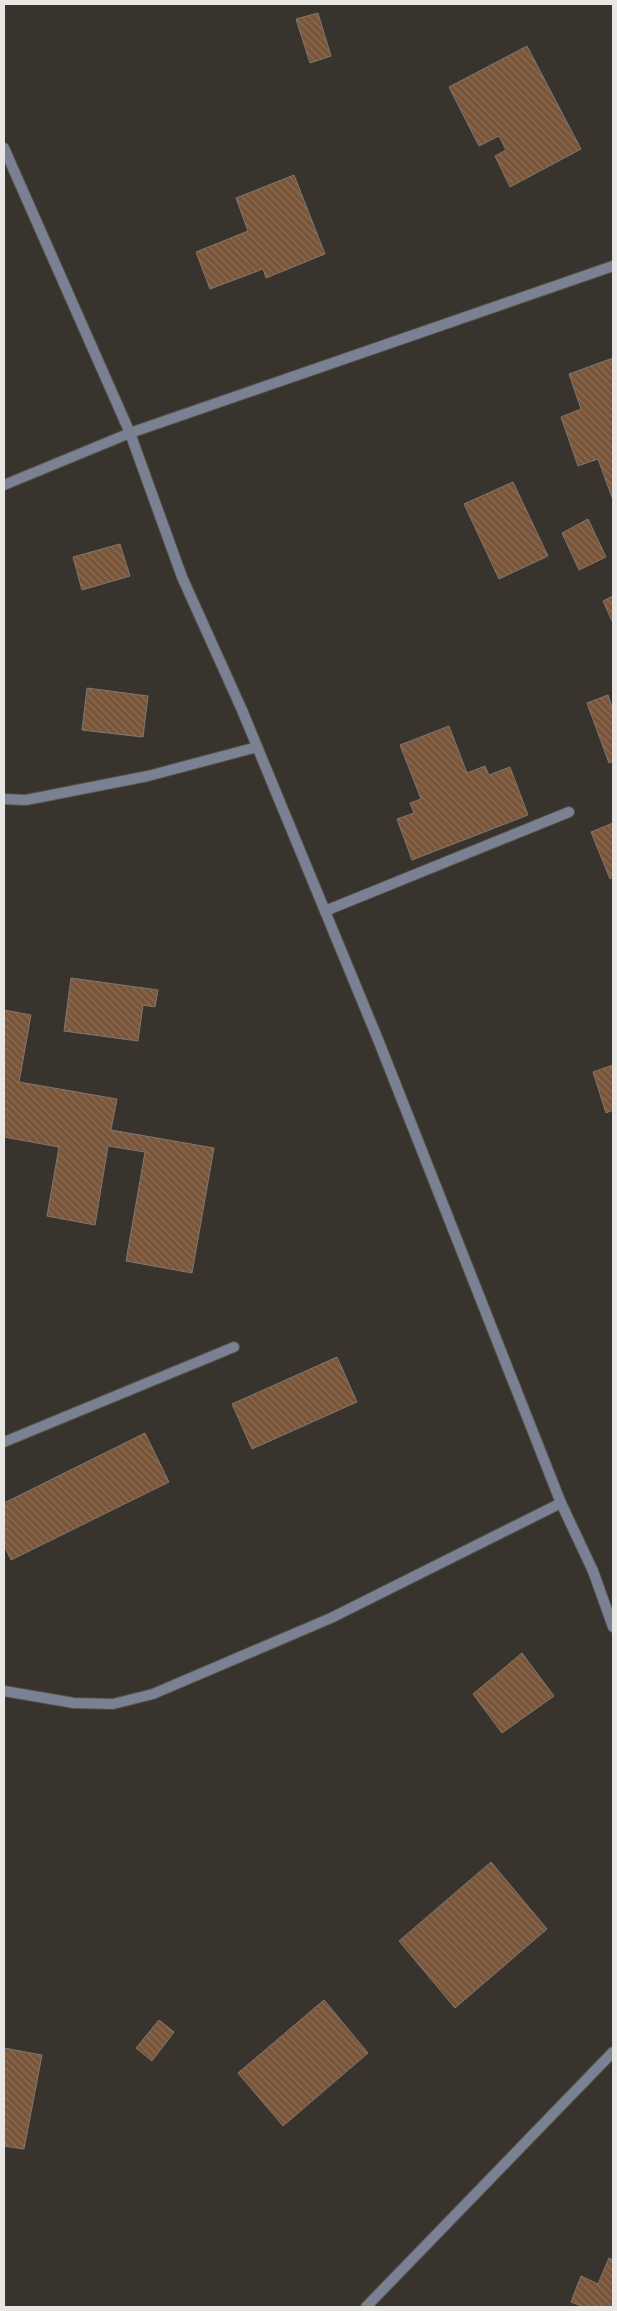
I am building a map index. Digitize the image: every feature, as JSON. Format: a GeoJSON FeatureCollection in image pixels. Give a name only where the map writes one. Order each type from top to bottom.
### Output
{"type":"FeatureCollection","features":[{"type":"Feature","properties":{"kind":"street"},"geometry":{"type":"LineString","coordinates":[[4,148],[130,433],[182,577],[257,747],[379,1042],[560,1503],[593,1572],[613,1627]]}},
{"type":"Feature","properties":{"kind":"street"},"geometry":{"type":"LineString","coordinates":[[4,485],[130,433],[613,266]]}},
{"type":"Feature","properties":{"kind":"street"},"geometry":{"type":"LineString","coordinates":[[4,799],[26,800],[148,776],[257,747]]}},
{"type":"Feature","properties":{"kind":"street"},"geometry":{"type":"LineString","coordinates":[[325,911],[569,812]]}},
{"type":"Feature","properties":{"kind":"street"},"geometry":{"type":"LineString","coordinates":[[4,1442],[234,1347]]}},
{"type":"Feature","properties":{"kind":"street"},"geometry":{"type":"LineString","coordinates":[[4,1691],[74,1704],[113,1704],[153,1694],[331,1618],[560,1503]]}},
{"type":"Feature","properties":{"kind":"street"},"geometry":{"type":"LineString","coordinates":[[366,2307],[613,2052]]}},
{"type":"Feature","properties":{"kind":"building"},"geometry":{"type":"Polygon","coordinates":[[[318,13],[331,56],[310,63],[296,19],[318,13]]]}},
{"type":"Feature","properties":{"kind":"building"},"geometry":{"type":"Polygon","coordinates":[[[527,46],[581,149],[510,187],[495,156],[506,150],[499,136],[479,146],[449,87],[527,46]]]}},
{"type":"Feature","properties":{"kind":"building"},"geometry":{"type":"Polygon","coordinates":[[[294,175],[325,254],[266,278],[263,269],[210,289],[196,252],[248,231],[236,198],[294,175]]]}},
{"type":"Feature","properties":{"kind":"building"},"geometry":{"type":"Polygon","coordinates":[[[613,358],[613,500],[598,459],[578,466],[561,417],[581,409],[569,374],[613,358]]]}},
{"type":"Feature","properties":{"kind":"building"},"geometry":{"type":"Polygon","coordinates":[[[513,482],[548,556],[499,579],[464,504],[513,482]]]}},
{"type":"Feature","properties":{"kind":"building"},"geometry":{"type":"Polygon","coordinates":[[[588,519],[606,557],[579,570],[562,533],[588,519]]]}},
{"type":"Feature","properties":{"kind":"building"},"geometry":{"type":"Polygon","coordinates":[[[120,544],[130,576],[82,590],[73,557],[120,544]]]}},
{"type":"Feature","properties":{"kind":"building"},"geometry":{"type":"Polygon","coordinates":[[[613,596],[613,623],[603,601],[613,596]]]}},
{"type":"Feature","properties":{"kind":"building"},"geometry":{"type":"Polygon","coordinates":[[[87,688],[148,696],[143,737],[82,730],[87,688]]]}},
{"type":"Feature","properties":{"kind":"building"},"geometry":{"type":"Polygon","coordinates":[[[608,695],[613,710],[613,761],[609,763],[587,703],[608,695]]]}},
{"type":"Feature","properties":{"kind":"building"},"geometry":{"type":"Polygon","coordinates":[[[449,726],[467,773],[485,766],[489,775],[510,767],[528,815],[412,860],[397,819],[414,813],[410,803],[421,799],[400,745],[449,726]]]}},
{"type":"Feature","properties":{"kind":"building"},"geometry":{"type":"Polygon","coordinates":[[[613,823],[613,877],[610,879],[591,832],[613,823]]]}},
{"type":"Feature","properties":{"kind":"building"},"geometry":{"type":"Polygon","coordinates":[[[71,978],[158,990],[155,1007],[143,1005],[138,1041],[64,1031],[71,978]]]}},
{"type":"Feature","properties":{"kind":"building"},"geometry":{"type":"Polygon","coordinates":[[[4,1010],[31,1015],[19,1082],[117,1099],[111,1130],[214,1148],[192,1273],[126,1261],[145,1152],[108,1146],[95,1225],[47,1216],[59,1147],[4,1137],[4,1010]]]}},
{"type":"Feature","properties":{"kind":"building"},"geometry":{"type":"Polygon","coordinates":[[[613,1065],[613,1110],[606,1113],[593,1072],[613,1065]]]}},
{"type":"Feature","properties":{"kind":"building"},"geometry":{"type":"Polygon","coordinates":[[[337,1357],[357,1402],[252,1449],[232,1404],[337,1357]]]}},
{"type":"Feature","properties":{"kind":"building"},"geometry":{"type":"Polygon","coordinates":[[[145,1433],[169,1482],[11,1560],[4,1545],[4,1503],[145,1433]]]}},
{"type":"Feature","properties":{"kind":"building"},"geometry":{"type":"Polygon","coordinates":[[[522,1653],[554,1696],[502,1733],[473,1694],[522,1653]]]}},
{"type":"Feature","properties":{"kind":"building"},"geometry":{"type":"Polygon","coordinates":[[[491,1862],[547,1929],[455,2008],[399,1941],[491,1862]]]}},
{"type":"Feature","properties":{"kind":"building"},"geometry":{"type":"Polygon","coordinates":[[[324,2000],[368,2053],[283,2126],[238,2073],[324,2000]]]}},
{"type":"Feature","properties":{"kind":"building"},"geometry":{"type":"Polygon","coordinates":[[[159,2020],[174,2032],[152,2061],[136,2048],[159,2020]]]}},
{"type":"Feature","properties":{"kind":"building"},"geometry":{"type":"Polygon","coordinates":[[[4,2048],[42,2055],[24,2149],[4,2146],[4,2048]]]}},
{"type":"Feature","properties":{"kind":"building"},"geometry":{"type":"Polygon","coordinates":[[[609,2258],[613,2260],[613,2307],[584,2307],[571,2302],[581,2276],[598,2284],[609,2258]]]}}]}
